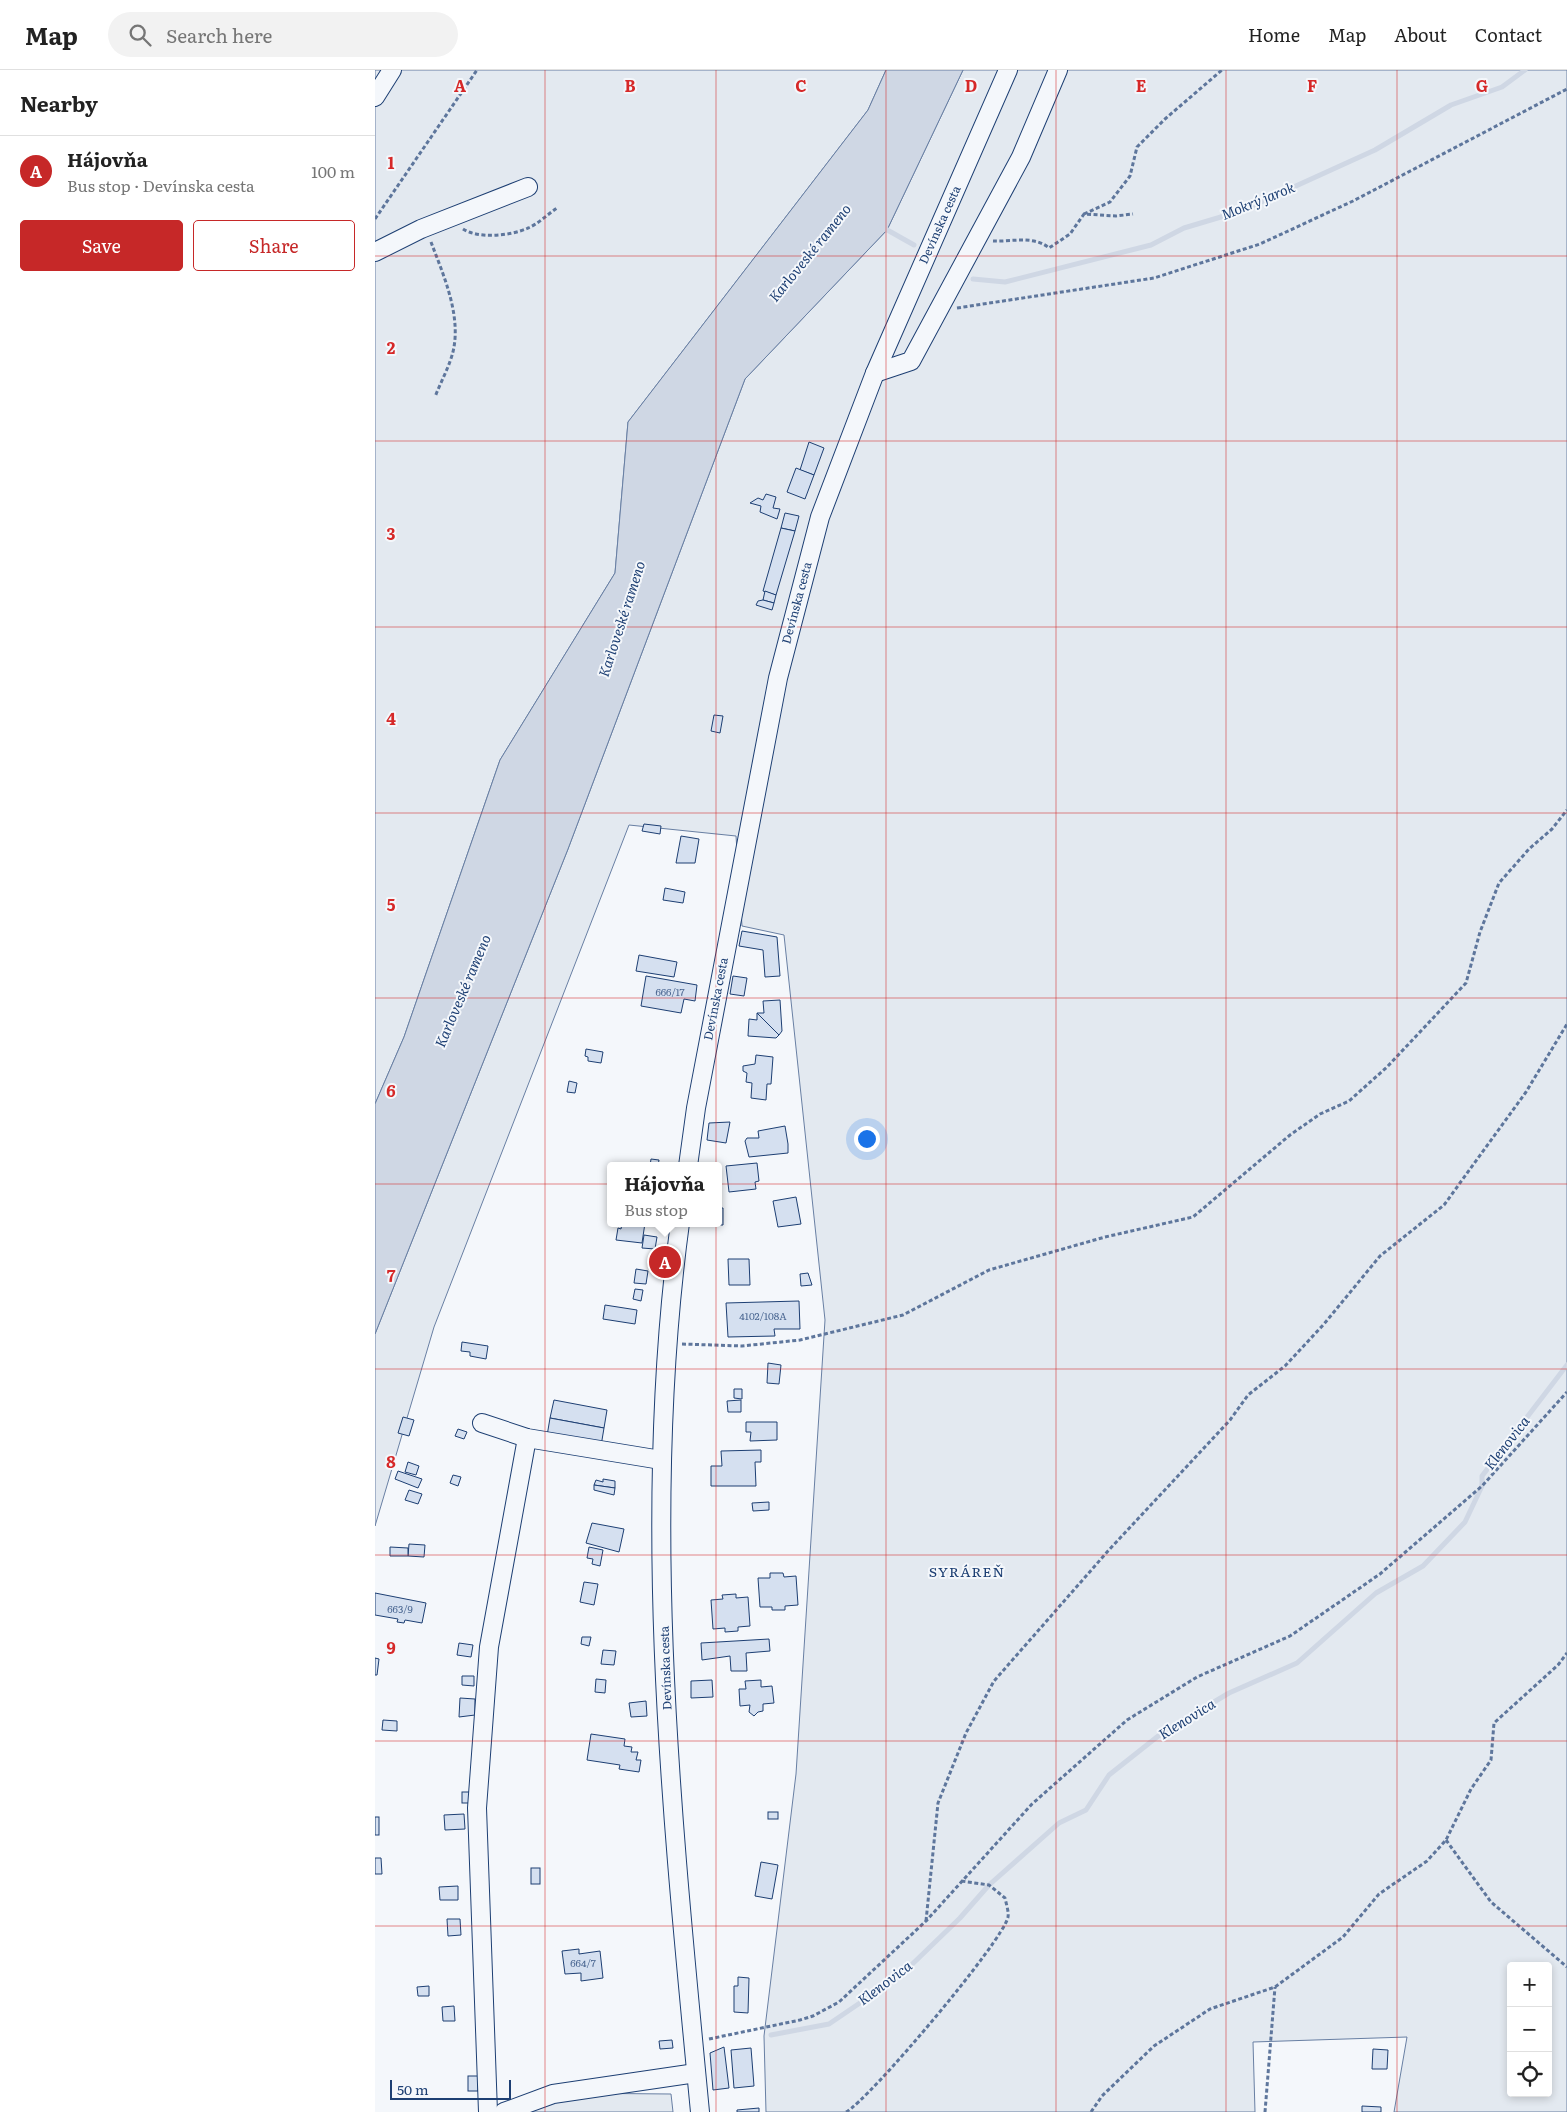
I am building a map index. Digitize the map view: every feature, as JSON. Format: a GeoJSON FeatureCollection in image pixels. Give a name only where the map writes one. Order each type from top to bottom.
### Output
{"type":"FeatureCollection","features":[{"type":"Feature","properties":{"kind":"street"},"geometry":{"type":"LineString","coordinates":[[375,97],[392,70]]}},
{"type":"Feature","properties":{"kind":"street","name":"Devínska cesta"},"geometry":{"type":"LineString","coordinates":[[689,1162],[698,1098],[778,678],[819,518],[875,373],[1008,70]]}},
{"type":"Feature","properties":{"kind":"street"},"geometry":{"type":"LineString","coordinates":[[875,373],[911,361],[1021,157],[1058,70]]}},
{"type":"Feature","properties":{"kind":"street"},"geometry":{"type":"LineString","coordinates":[[375,252],[426,227],[528,187]]}},
{"type":"Feature","properties":{"kind":"street","name":"Devínska cesta"},"geometry":{"type":"LineString","coordinates":[[680,1227],[667,1343],[661,1460],[666,1696],[700,2112]]}},
{"type":"Feature","properties":{"kind":"street"},"geometry":{"type":"LineString","coordinates":[[483,1423],[527,1438],[661,1460]]}},
{"type":"Feature","properties":{"kind":"street"},"geometry":{"type":"LineString","coordinates":[[488,2112],[477,1808],[489,1647],[527,1438]]}},
{"type":"Feature","properties":{"kind":"street"},"geometry":{"type":"LineString","coordinates":[[503,2112],[553,2094],[696,2073]]}},
{"type":"Feature","properties":{"kind":"path"},"geometry":{"type":"LineString","coordinates":[[375,218],[477,70]]}},
{"type":"Feature","properties":{"kind":"path"},"geometry":{"type":"LineString","coordinates":[[977,239],[1005,242],[1027,240],[1042,242],[1049,248],[1070,234],[1084,214],[1110,202],[1130,176],[1137,147],[1165,119],[1222,70]]}},
{"type":"Feature","properties":{"kind":"path"},"geometry":{"type":"LineString","coordinates":[[939,311],[1154,278],[1260,244],[1353,201],[1567,89]]}},
{"type":"Feature","properties":{"kind":"path"},"geometry":{"type":"LineString","coordinates":[[448,219],[471,234],[490,235],[527,228],[557,208]]}},
{"type":"Feature","properties":{"kind":"path"},"geometry":{"type":"LineString","coordinates":[[1084,214],[1116,216],[1133,214]]}},
{"type":"Feature","properties":{"kind":"path"},"geometry":{"type":"LineString","coordinates":[[426,227],[443,274],[455,323],[453,348],[435,398]]}},
{"type":"Feature","properties":{"kind":"path"},"geometry":{"type":"LineString","coordinates":[[667,1343],[742,1346],[800,1340],[903,1315],[989,1270],[1105,1237],[1193,1217],[1290,1135],[1320,1114],[1349,1101],[1387,1067],[1466,983],[1480,932],[1499,883],[1529,849],[1552,829],[1567,810]]}},
{"type":"Feature","properties":{"kind":"path"},"geometry":{"type":"LineString","coordinates":[[926,1921],[938,1803],[966,1733],[994,1681],[1108,1551],[1230,1420],[1248,1395],[1285,1366],[1325,1324],[1380,1256],[1444,1205],[1526,1092],[1567,1024]]}},
{"type":"Feature","properties":{"kind":"path"},"geometry":{"type":"LineString","coordinates":[[693,2042],[759,2030],[813,2016],[839,2002],[926,1921],[1032,1804],[1127,1720],[1197,1677],[1290,1636],[1380,1574],[1482,1486],[1567,1392]]}},
{"type":"Feature","properties":{"kind":"path"},"geometry":{"type":"LineString","coordinates":[[1091,2112],[1102,2096],[1154,2046],[1210,2009],[1275,1987],[1343,1937],[1379,1894],[1427,1861],[1446,1840],[1471,1789],[1491,1760],[1494,1723],[1558,1665],[1567,1653]]}},
{"type":"Feature","properties":{"kind":"path"},"geometry":{"type":"LineString","coordinates":[[1446,1840],[1491,1902],[1567,1968]]}},
{"type":"Feature","properties":{"kind":"path"},"geometry":{"type":"LineString","coordinates":[[846,2112],[855,2107],[900,2060],[989,1949],[1008,1917],[1005,1898],[989,1885],[961,1881]]}},
{"type":"Feature","properties":{"kind":"path"},"geometry":{"type":"LineString","coordinates":[[1265,2112],[1275,1987]]}},
{"type":"Feature","properties":{"kind":"shaded area"},"geometry":{"type":"Polygon","coordinates":[[[375,70],[886,70],[868,110],[628,422],[615,573],[500,760],[404,1037],[375,1104],[375,70]]]}},
{"type":"Feature","properties":{"kind":"shaded area"},"geometry":{"type":"Polygon","coordinates":[[[963,70],[1567,70],[1567,2112],[1394,2112],[1407,2037],[1253,2042],[1255,2112],[766,2112],[764,2036],[796,1774],[825,1320],[784,935],[742,926],[736,836],[629,825],[434,1327],[375,1526],[375,1334],[568,849],[745,379],[887,230],[963,70]]]}},
{"type":"Feature","properties":{"kind":"shaded area"},"geometry":{"type":"Polygon","coordinates":[[[556,2093],[671,2094],[673,2112],[517,2112],[556,2093]]]}},
{"type":"Feature","properties":{"kind":"water","name":"Karloveské rameno"},"geometry":{"type":"Polygon","coordinates":[[[886,70],[963,70],[887,230],[745,379],[568,849],[375,1334],[375,1104],[404,1037],[500,760],[615,573],[628,422],[868,110],[886,70]]]}},
{"type":"Feature","properties":{"kind":"building"},"geometry":{"type":"Polygon","coordinates":[[[809,442],[824,448],[814,475],[800,470],[809,442]]]}},
{"type":"Feature","properties":{"kind":"building"},"geometry":{"type":"Polygon","coordinates":[[[796,468],[814,475],[805,499],[787,492],[796,468]]]}},
{"type":"Feature","properties":{"kind":"building"},"geometry":{"type":"Polygon","coordinates":[[[766,494],[776,497],[773,508],[780,509],[777,519],[760,512],[761,506],[750,503],[758,498],[763,500],[766,494]]]}},
{"type":"Feature","properties":{"kind":"building"},"geometry":{"type":"Polygon","coordinates":[[[785,513],[799,516],[795,531],[781,528],[785,513]]]}},
{"type":"Feature","properties":{"kind":"building"},"geometry":{"type":"Polygon","coordinates":[[[781,528],[795,531],[776,595],[763,591],[781,528]]]}},
{"type":"Feature","properties":{"kind":"building"},"geometry":{"type":"Polygon","coordinates":[[[765,591],[776,595],[774,603],[763,600],[765,591]]]}},
{"type":"Feature","properties":{"kind":"building"},"geometry":{"type":"Polygon","coordinates":[[[763,600],[774,603],[772,610],[756,605],[758,601],[763,600]]]}},
{"type":"Feature","properties":{"kind":"building"},"geometry":{"type":"Polygon","coordinates":[[[714,715],[723,716],[720,733],[711,731],[714,715]]]}},
{"type":"Feature","properties":{"kind":"building"},"geometry":{"type":"Polygon","coordinates":[[[644,824],[661,826],[660,834],[642,831],[644,824]]]}},
{"type":"Feature","properties":{"kind":"building"},"geometry":{"type":"Polygon","coordinates":[[[681,836],[699,839],[695,863],[676,863],[681,836]]]}},
{"type":"Feature","properties":{"kind":"building"},"geometry":{"type":"Polygon","coordinates":[[[665,888],[685,892],[683,903],[663,900],[665,888]]]}},
{"type":"Feature","properties":{"kind":"building"},"geometry":{"type":"Polygon","coordinates":[[[742,931],[777,937],[780,976],[765,977],[763,950],[739,946],[742,931]]]}},
{"type":"Feature","properties":{"kind":"building"},"geometry":{"type":"Polygon","coordinates":[[[639,955],[677,962],[674,977],[636,971],[639,955]]]}},
{"type":"Feature","properties":{"kind":"building"},"geometry":{"type":"Polygon","coordinates":[[[646,976],[697,985],[695,1001],[684,999],[681,1013],[641,1006],[646,976]]]}},
{"type":"Feature","properties":{"kind":"building"},"geometry":{"type":"Polygon","coordinates":[[[733,976],[747,978],[744,996],[730,994],[733,976]]]}},
{"type":"Feature","properties":{"kind":"building"},"geometry":{"type":"Polygon","coordinates":[[[780,1000],[782,1031],[779,1035],[757,1013],[764,1013],[763,1001],[780,1000]]]}},
{"type":"Feature","properties":{"kind":"building"},"geometry":{"type":"Polygon","coordinates":[[[757,1013],[779,1035],[776,1038],[748,1036],[749,1019],[757,1020],[757,1013]]]}},
{"type":"Feature","properties":{"kind":"building"},"geometry":{"type":"Polygon","coordinates":[[[586,1049],[603,1052],[601,1063],[588,1061],[588,1057],[585,1056],[586,1049]]]}},
{"type":"Feature","properties":{"kind":"building"},"geometry":{"type":"Polygon","coordinates":[[[756,1055],[773,1057],[771,1084],[767,1084],[766,1100],[751,1098],[752,1083],[746,1082],[747,1073],[743,1071],[743,1066],[755,1064],[756,1055]]]}},
{"type":"Feature","properties":{"kind":"building"},"geometry":{"type":"Polygon","coordinates":[[[569,1081],[577,1083],[575,1093],[567,1092],[569,1081]]]}},
{"type":"Feature","properties":{"kind":"building"},"geometry":{"type":"Polygon","coordinates":[[[730,1122],[726,1143],[707,1140],[709,1123],[730,1122]]]}},
{"type":"Feature","properties":{"kind":"building"},"geometry":{"type":"Polygon","coordinates":[[[785,1126],[788,1153],[749,1157],[745,1141],[747,1138],[759,1138],[758,1131],[785,1126]]]}},
{"type":"Feature","properties":{"kind":"building"},"geometry":{"type":"Polygon","coordinates":[[[651,1159],[659,1160],[659,1162],[651,1162],[651,1159]]]}},
{"type":"Feature","properties":{"kind":"building"},"geometry":{"type":"Polygon","coordinates":[[[757,1163],[759,1181],[755,1182],[756,1189],[729,1192],[726,1166],[757,1163]]]}},
{"type":"Feature","properties":{"kind":"building"},"geometry":{"type":"Polygon","coordinates":[[[796,1197],[801,1224],[778,1227],[773,1201],[796,1197]]]}},
{"type":"Feature","properties":{"kind":"building"},"geometry":{"type":"Polygon","coordinates":[[[722,1208],[723,1208],[722,1225],[722,1208]]]}},
{"type":"Feature","properties":{"kind":"building"},"geometry":{"type":"Polygon","coordinates":[[[621,1227],[644,1227],[642,1243],[616,1240],[618,1228],[621,1229],[621,1227]]]}},
{"type":"Feature","properties":{"kind":"building"},"geometry":{"type":"Polygon","coordinates":[[[644,1235],[657,1237],[655,1249],[642,1248],[644,1235]]]}},
{"type":"Feature","properties":{"kind":"building"},"geometry":{"type":"Polygon","coordinates":[[[728,1259],[749,1259],[750,1285],[729,1285],[728,1259]]]}},
{"type":"Feature","properties":{"kind":"building"},"geometry":{"type":"Polygon","coordinates":[[[636,1269],[648,1271],[646,1284],[634,1283],[636,1269]]]}},
{"type":"Feature","properties":{"kind":"building"},"geometry":{"type":"Polygon","coordinates":[[[808,1273],[812,1285],[801,1286],[800,1274],[808,1273]]]}},
{"type":"Feature","properties":{"kind":"building"},"geometry":{"type":"Polygon","coordinates":[[[635,1289],[643,1290],[641,1301],[633,1299],[635,1289]]]}},
{"type":"Feature","properties":{"kind":"building"},"geometry":{"type":"Polygon","coordinates":[[[799,1301],[800,1329],[774,1329],[775,1336],[728,1337],[726,1303],[799,1301]]]}},
{"type":"Feature","properties":{"kind":"building"},"geometry":{"type":"Polygon","coordinates":[[[605,1305],[637,1310],[635,1324],[603,1319],[605,1305]]]}},
{"type":"Feature","properties":{"kind":"building"},"geometry":{"type":"Polygon","coordinates":[[[462,1342],[488,1346],[486,1359],[470,1356],[470,1352],[461,1351],[462,1342]]]}},
{"type":"Feature","properties":{"kind":"building"},"geometry":{"type":"Polygon","coordinates":[[[768,1363],[781,1365],[779,1384],[767,1383],[768,1363]]]}},
{"type":"Feature","properties":{"kind":"building"},"geometry":{"type":"Polygon","coordinates":[[[734,1389],[742,1389],[742,1399],[734,1398],[734,1389]]]}},
{"type":"Feature","properties":{"kind":"building"},"geometry":{"type":"Polygon","coordinates":[[[554,1400],[607,1410],[604,1428],[550,1418],[554,1400]]]}},
{"type":"Feature","properties":{"kind":"building"},"geometry":{"type":"Polygon","coordinates":[[[741,1400],[741,1412],[728,1412],[727,1401],[741,1400]]]}},
{"type":"Feature","properties":{"kind":"building"},"geometry":{"type":"Polygon","coordinates":[[[403,1417],[414,1420],[409,1436],[398,1433],[403,1417]]]}},
{"type":"Feature","properties":{"kind":"building"},"geometry":{"type":"Polygon","coordinates":[[[550,1418],[604,1428],[601,1446],[547,1436],[550,1418]]]}},
{"type":"Feature","properties":{"kind":"building"},"geometry":{"type":"Polygon","coordinates":[[[746,1422],[777,1422],[777,1440],[750,1441],[751,1432],[746,1432],[746,1422]]]}},
{"type":"Feature","properties":{"kind":"building"},"geometry":{"type":"Polygon","coordinates":[[[458,1429],[467,1432],[464,1439],[455,1436],[458,1429]]]}},
{"type":"Feature","properties":{"kind":"building"},"geometry":{"type":"Polygon","coordinates":[[[761,1450],[761,1462],[755,1462],[756,1486],[711,1486],[711,1466],[722,1466],[721,1451],[761,1450]]]}},
{"type":"Feature","properties":{"kind":"building"},"geometry":{"type":"Polygon","coordinates":[[[408,1462],[419,1466],[416,1475],[405,1472],[408,1462]]]}},
{"type":"Feature","properties":{"kind":"building"},"geometry":{"type":"Polygon","coordinates":[[[398,1471],[422,1479],[418,1488],[395,1479],[398,1471]]]}},
{"type":"Feature","properties":{"kind":"building"},"geometry":{"type":"Polygon","coordinates":[[[453,1475],[461,1477],[458,1486],[450,1483],[453,1475]]]}},
{"type":"Feature","properties":{"kind":"building"},"geometry":{"type":"Polygon","coordinates":[[[603,1479],[615,1481],[615,1488],[594,1485],[596,1480],[603,1482],[603,1479]]]}},
{"type":"Feature","properties":{"kind":"building"},"geometry":{"type":"Polygon","coordinates":[[[594,1485],[615,1488],[614,1495],[594,1490],[594,1485]]]}},
{"type":"Feature","properties":{"kind":"building"},"geometry":{"type":"Polygon","coordinates":[[[409,1490],[422,1494],[418,1504],[405,1500],[409,1490]]]}},
{"type":"Feature","properties":{"kind":"building"},"geometry":{"type":"Polygon","coordinates":[[[769,1502],[769,1510],[753,1511],[752,1503],[769,1502]]]}},
{"type":"Feature","properties":{"kind":"building"},"geometry":{"type":"Polygon","coordinates":[[[592,1523],[624,1529],[619,1552],[586,1543],[592,1523]]]}},
{"type":"Feature","properties":{"kind":"building"},"geometry":{"type":"Polygon","coordinates":[[[409,1544],[425,1545],[424,1557],[408,1556],[409,1544]]]}},
{"type":"Feature","properties":{"kind":"building"},"geometry":{"type":"Polygon","coordinates":[[[390,1547],[408,1548],[408,1556],[390,1556],[390,1547]]]}},
{"type":"Feature","properties":{"kind":"building"},"geometry":{"type":"Polygon","coordinates":[[[589,1547],[603,1550],[600,1566],[592,1564],[593,1559],[587,1558],[589,1547]]]}},
{"type":"Feature","properties":{"kind":"building"},"geometry":{"type":"Polygon","coordinates":[[[770,1573],[783,1573],[784,1577],[796,1576],[798,1605],[785,1606],[785,1610],[772,1610],[772,1607],[760,1607],[758,1578],[770,1578],[770,1573]]]}},
{"type":"Feature","properties":{"kind":"building"},"geometry":{"type":"Polygon","coordinates":[[[584,1582],[598,1584],[594,1605],[580,1602],[584,1582]]]}},
{"type":"Feature","properties":{"kind":"building"},"geometry":{"type":"Polygon","coordinates":[[[375,1593],[426,1603],[422,1623],[405,1620],[404,1623],[397,1622],[398,1619],[375,1615],[375,1593]]]}},
{"type":"Feature","properties":{"kind":"building"},"geometry":{"type":"Polygon","coordinates":[[[736,1594],[736,1598],[748,1597],[750,1626],[738,1627],[738,1631],[725,1632],[725,1628],[713,1629],[711,1600],[723,1599],[722,1595],[736,1594]]]}},
{"type":"Feature","properties":{"kind":"building"},"geometry":{"type":"Polygon","coordinates":[[[582,1637],[591,1637],[589,1646],[581,1644],[582,1637]]]}},
{"type":"Feature","properties":{"kind":"building"},"geometry":{"type":"Polygon","coordinates":[[[769,1639],[770,1651],[746,1653],[747,1671],[731,1671],[730,1656],[702,1660],[701,1643],[769,1639]]]}},
{"type":"Feature","properties":{"kind":"building"},"geometry":{"type":"Polygon","coordinates":[[[459,1643],[473,1645],[471,1657],[457,1655],[459,1643]]]}},
{"type":"Feature","properties":{"kind":"building"},"geometry":{"type":"Polygon","coordinates":[[[603,1650],[616,1651],[614,1665],[601,1664],[603,1650]]]}},
{"type":"Feature","properties":{"kind":"building"},"geometry":{"type":"Polygon","coordinates":[[[375,1658],[379,1659],[377,1675],[375,1675],[375,1658]]]}},
{"type":"Feature","properties":{"kind":"building"},"geometry":{"type":"Polygon","coordinates":[[[462,1676],[474,1676],[474,1686],[462,1685],[462,1676]]]}},
{"type":"Feature","properties":{"kind":"building"},"geometry":{"type":"Polygon","coordinates":[[[596,1679],[606,1680],[605,1693],[595,1692],[596,1679]]]}},
{"type":"Feature","properties":{"kind":"building"},"geometry":{"type":"Polygon","coordinates":[[[712,1680],[713,1697],[691,1698],[691,1681],[712,1680]]]}},
{"type":"Feature","properties":{"kind":"building"},"geometry":{"type":"Polygon","coordinates":[[[761,1680],[761,1687],[772,1686],[774,1703],[763,1704],[763,1711],[758,1712],[754,1716],[749,1712],[750,1705],[740,1706],[739,1689],[746,1689],[745,1681],[761,1680]]]}},
{"type":"Feature","properties":{"kind":"building"},"geometry":{"type":"Polygon","coordinates":[[[460,1698],[475,1699],[475,1715],[459,1717],[460,1698]]]}},
{"type":"Feature","properties":{"kind":"building"},"geometry":{"type":"Polygon","coordinates":[[[646,1701],[647,1716],[631,1717],[629,1703],[646,1701]]]}},
{"type":"Feature","properties":{"kind":"building"},"geometry":{"type":"Polygon","coordinates":[[[383,1720],[397,1721],[397,1731],[382,1730],[383,1720]]]}},
{"type":"Feature","properties":{"kind":"building"},"geometry":{"type":"Polygon","coordinates":[[[591,1734],[625,1739],[624,1746],[632,1747],[631,1752],[638,1752],[636,1760],[641,1760],[639,1772],[619,1769],[620,1765],[587,1760],[591,1734]]]}},
{"type":"Feature","properties":{"kind":"building"},"geometry":{"type":"Polygon","coordinates":[[[462,1792],[472,1792],[472,1803],[462,1803],[462,1792]]]}},
{"type":"Feature","properties":{"kind":"building"},"geometry":{"type":"Polygon","coordinates":[[[768,1812],[778,1812],[778,1819],[768,1819],[768,1812]]]}},
{"type":"Feature","properties":{"kind":"building"},"geometry":{"type":"Polygon","coordinates":[[[464,1814],[465,1829],[445,1830],[444,1815],[464,1814]]]}},
{"type":"Feature","properties":{"kind":"building"},"geometry":{"type":"Polygon","coordinates":[[[375,1817],[379,1817],[379,1835],[375,1835],[375,1817]]]}},
{"type":"Feature","properties":{"kind":"building"},"geometry":{"type":"Polygon","coordinates":[[[375,1858],[381,1858],[382,1874],[375,1874],[375,1858]]]}},
{"type":"Feature","properties":{"kind":"building"},"geometry":{"type":"Polygon","coordinates":[[[761,1862],[778,1865],[772,1899],[755,1896],[761,1862]]]}},
{"type":"Feature","properties":{"kind":"building"},"geometry":{"type":"Polygon","coordinates":[[[531,1868],[540,1868],[540,1884],[531,1884],[531,1868]]]}},
{"type":"Feature","properties":{"kind":"building"},"geometry":{"type":"Polygon","coordinates":[[[458,1886],[458,1900],[440,1900],[439,1887],[458,1886]]]}},
{"type":"Feature","properties":{"kind":"building"},"geometry":{"type":"Polygon","coordinates":[[[447,1919],[460,1919],[461,1935],[448,1936],[447,1919]]]}},
{"type":"Feature","properties":{"kind":"building"},"geometry":{"type":"Polygon","coordinates":[[[579,1949],[579,1954],[600,1951],[603,1978],[581,1981],[581,1973],[565,1974],[562,1951],[579,1949]]]}},
{"type":"Feature","properties":{"kind":"building"},"geometry":{"type":"Polygon","coordinates":[[[738,1977],[749,1978],[748,2013],[734,2012],[734,1986],[738,1986],[738,1977]]]}},
{"type":"Feature","properties":{"kind":"building"},"geometry":{"type":"Polygon","coordinates":[[[429,1986],[429,1996],[418,1996],[417,1987],[429,1986]]]}},
{"type":"Feature","properties":{"kind":"building"},"geometry":{"type":"Polygon","coordinates":[[[454,2006],[455,2021],[443,2021],[442,2007],[454,2006]]]}},
{"type":"Feature","properties":{"kind":"building"},"geometry":{"type":"Polygon","coordinates":[[[672,2040],[673,2048],[660,2049],[659,2041],[672,2040]]]}},
{"type":"Feature","properties":{"kind":"building"},"geometry":{"type":"Polygon","coordinates":[[[724,2047],[729,2088],[713,2090],[710,2053],[724,2047]]]}},
{"type":"Feature","properties":{"kind":"building"},"geometry":{"type":"Polygon","coordinates":[[[751,2048],[754,2086],[734,2088],[731,2050],[751,2048]]]}},
{"type":"Feature","properties":{"kind":"building"},"geometry":{"type":"Polygon","coordinates":[[[1373,2049],[1388,2050],[1387,2069],[1372,2069],[1373,2049]]]}},
{"type":"Feature","properties":{"kind":"building"},"geometry":{"type":"Polygon","coordinates":[[[468,2076],[478,2076],[478,2091],[468,2091],[468,2076]]]}},
{"type":"Feature","properties":{"kind":"building"},"geometry":{"type":"Polygon","coordinates":[[[1362,2106],[1381,2107],[1381,2112],[1362,2112],[1362,2106]]]}},
{"type":"Feature","properties":{"kind":"building"},"geometry":{"type":"Polygon","coordinates":[[[759,2108],[759,2112],[737,2112],[737,2110],[759,2108]]]}},
{"type":"Feature","properties":{"kind":"waterway","name":"Mokrý jarok"},"geometry":{"type":"LineString","coordinates":[[973,279],[1005,282],[1151,245],[1184,228],[1241,211],[1375,150],[1451,105],[1502,87],[1525,70]]}},
{"type":"Feature","properties":{"kind":"waterway","name":"Mokrý jarok"},"geometry":{"type":"LineString","coordinates":[[882,227],[914,245]]}},
{"type":"Feature","properties":{"kind":"waterway","name":"Klenovica"},"geometry":{"type":"LineString","coordinates":[[771,2035],[829,2024],[901,1975],[960,1918],[989,1885],[1059,1823],[1086,1810],[1109,1775],[1162,1733],[1229,1693],[1297,1663],[1376,1593],[1423,1566],[1465,1522],[1482,1486],[1482,1476],[1567,1365]]}},
{"type":"Feature","properties":{"kind":"place","name":"Hájovňa"},"geometry":{"type":"Point","coordinates":[665,1262]}},
{"type":"Feature","properties":{"kind":"district","name":"SYRÁREŇ"},"geometry":{"type":"Point","coordinates":[967,1572]}}]}
